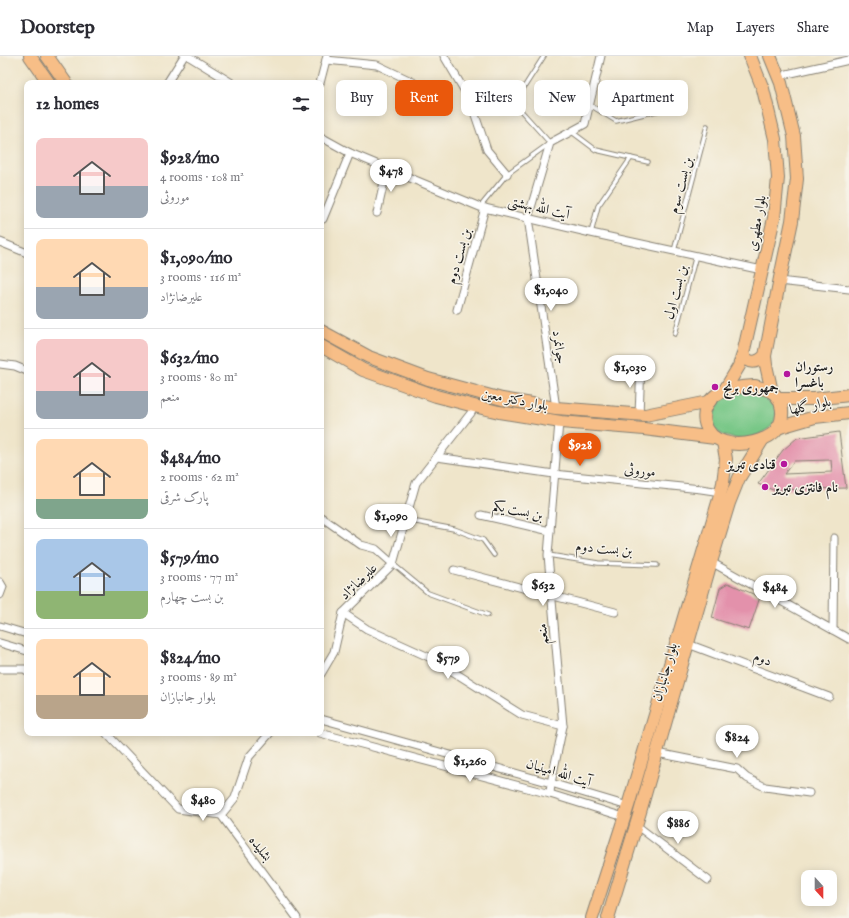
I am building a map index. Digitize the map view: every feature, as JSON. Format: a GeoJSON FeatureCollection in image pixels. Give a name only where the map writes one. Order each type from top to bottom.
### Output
{"type":"FeatureCollection","features":[{"type":"Feature","properties":{"kind":"main road"},"geometry":{"type":"LineString","coordinates":[[30,56],[47,80]]}},
{"type":"Feature","properties":{"kind":"main road"},"geometry":{"type":"LineString","coordinates":[[47,56],[64,80]]}},
{"type":"Feature","properties":{"kind":"main road","name":"بلوار مطهری"},"geometry":{"type":"LineString","coordinates":[[724,391],[739,366],[743,354],[774,218],[778,178],[775,138],[763,89],[750,56]]}},
{"type":"Feature","properties":{"kind":"main road"},"geometry":{"type":"LineString","coordinates":[[770,56],[781,83],[794,136],[797,179],[792,221],[765,356],[766,365],[775,396],[782,409],[782,419],[777,428],[770,435],[763,439],[748,443],[732,444],[719,440],[708,431],[704,421],[705,411],[709,402],[716,395],[739,387],[755,386],[763,388],[775,396]]}},
{"type":"Feature","properties":{"kind":"main road","name":"بلوار دکتر معین"},"geometry":{"type":"LineString","coordinates":[[324,333],[369,357],[428,379],[502,399],[556,408],[639,415],[646,415],[709,402]]}},
{"type":"Feature","properties":{"kind":"main road","name":"بلوار دکتر معین"},"geometry":{"type":"LineString","coordinates":[[324,348],[363,370],[436,396],[474,406],[559,422],[644,429],[719,440]]}},
{"type":"Feature","properties":{"kind":"main road"},"geometry":{"type":"LineString","coordinates":[[743,354],[750,362],[761,360],[765,356]]}},
{"type":"Feature","properties":{"kind":"main road","name":"بلوار گلها"},"geometry":{"type":"LineString","coordinates":[[775,396],[814,399],[849,395]]}},
{"type":"Feature","properties":{"kind":"main road","name":"بلوار گلها"},"geometry":{"type":"LineString","coordinates":[[777,428],[814,417],[849,413]]}},
{"type":"Feature","properties":{"kind":"main road","name":"بلوار جانبازان"},"geometry":{"type":"LineString","coordinates":[[592,918],[706,560],[740,478],[763,439]]}},
{"type":"Feature","properties":{"kind":"main road","name":"بلوار جانبازان"},"geometry":{"type":"LineString","coordinates":[[608,918],[688,644],[723,483],[726,459],[719,440]]}},
{"type":"Feature","properties":{"kind":"street"},"geometry":{"type":"LineString","coordinates":[[444,56],[470,100],[487,150],[507,174]]}},
{"type":"Feature","properties":{"kind":"street"},"geometry":{"type":"LineString","coordinates":[[590,101],[601,56]]}},
{"type":"Feature","properties":{"kind":"street"},"geometry":{"type":"LineString","coordinates":[[169,80],[185,57],[227,80]]}},
{"type":"Feature","properties":{"kind":"street"},"geometry":{"type":"LineString","coordinates":[[321,80],[327,58],[377,65],[409,80]]}},
{"type":"Feature","properties":{"kind":"street"},"geometry":{"type":"LineString","coordinates":[[787,74],[849,60]]}},
{"type":"Feature","properties":{"kind":"street"},"geometry":{"type":"LineString","coordinates":[[528,218],[550,143],[584,124],[586,116]]}},
{"type":"Feature","properties":{"kind":"street","name":"آیت الله بهشتی"},"geometry":{"type":"LineString","coordinates":[[324,139],[350,153],[482,208],[762,270]]}},
{"type":"Feature","properties":{"kind":"street"},"geometry":{"type":"LineString","coordinates":[[324,217],[350,153]]}},
{"type":"Feature","properties":{"kind":"street"},"geometry":{"type":"LineString","coordinates":[[377,213],[387,169]]}},
{"type":"Feature","properties":{"kind":"street","name":"بن بست دوم"},"geometry":{"type":"LineString","coordinates":[[457,310],[482,208]]}},
{"type":"Feature","properties":{"kind":"street","name":"جوانمرد"},"geometry":{"type":"LineString","coordinates":[[528,218],[556,408]]}},
{"type":"Feature","properties":{"kind":"street"},"geometry":{"type":"LineString","coordinates":[[0,242],[24,252]]}},
{"type":"Feature","properties":{"kind":"street"},"geometry":{"type":"LineString","coordinates":[[779,281],[849,289]]}},
{"type":"Feature","properties":{"kind":"street"},"geometry":{"type":"LineString","coordinates":[[0,364],[15,366],[24,370]]}},
{"type":"Feature","properties":{"kind":"street"},"geometry":{"type":"LineString","coordinates":[[639,415],[641,364]]}},
{"type":"Feature","properties":{"kind":"street","name":"علیرضانژاد"},"geometry":{"type":"LineString","coordinates":[[324,669],[334,652],[343,613],[393,564],[416,483],[470,414],[474,406]]}},
{"type":"Feature","properties":{"kind":"street","name":"منعم"},"geometry":{"type":"LineString","coordinates":[[550,794],[563,726],[548,555],[559,422]]}},
{"type":"Feature","properties":{"kind":"street","name":"موروثی"},"geometry":{"type":"LineString","coordinates":[[437,457],[554,474],[701,488],[721,492]]}},
{"type":"Feature","properties":{"kind":"street","name":"بن بست یکم"},"geometry":{"type":"LineString","coordinates":[[481,515],[550,531]]}},
{"type":"Feature","properties":{"kind":"street"},"geometry":{"type":"LineString","coordinates":[[324,519],[361,545],[376,549],[393,564]]}},
{"type":"Feature","properties":{"kind":"street"},"geometry":{"type":"LineString","coordinates":[[833,630],[834,538]]}},
{"type":"Feature","properties":{"kind":"street"},"geometry":{"type":"LineString","coordinates":[[706,560],[849,639]]}},
{"type":"Feature","properties":{"kind":"street"},"geometry":{"type":"LineString","coordinates":[[454,570],[615,612]]}},
{"type":"Feature","properties":{"kind":"street"},"geometry":{"type":"LineString","coordinates":[[0,582],[3,587],[0,595]]}},
{"type":"Feature","properties":{"kind":"street"},"geometry":{"type":"LineString","coordinates":[[343,613],[367,629],[433,659],[522,715],[563,726]]}},
{"type":"Feature","properties":{"kind":"street"},"geometry":{"type":"LineString","coordinates":[[0,626],[24,633]]}},
{"type":"Feature","properties":{"kind":"street"},"geometry":{"type":"LineString","coordinates":[[0,643],[24,650]]}},
{"type":"Feature","properties":{"kind":"street","name":"دوم"},"geometry":{"type":"LineString","coordinates":[[688,644],[829,697]]}},
{"type":"Feature","properties":{"kind":"street"},"geometry":{"type":"LineString","coordinates":[[0,669],[24,669]]}},
{"type":"Feature","properties":{"kind":"street","name":"آیت الله امینیان"},"geometry":{"type":"LineString","coordinates":[[324,720],[551,783],[626,812]]}},
{"type":"Feature","properties":{"kind":"street","name":"آیت الله امینیان"},"geometry":{"type":"LineString","coordinates":[[324,734],[550,794],[626,812]]}},
{"type":"Feature","properties":{"kind":"street"},"geometry":{"type":"LineString","coordinates":[[109,736],[178,809],[221,815],[235,798],[250,757],[268,736]]}},
{"type":"Feature","properties":{"kind":"street"},"geometry":{"type":"LineString","coordinates":[[657,753],[737,769],[747,778],[765,787],[809,793]]}},
{"type":"Feature","properties":{"kind":"street","name":"بشلیده"},"geometry":{"type":"LineString","coordinates":[[221,815],[297,918]]}},
{"type":"Feature","properties":{"kind":"street"},"geometry":{"type":"LineString","coordinates":[[636,825],[708,880]]}},
{"type":"Feature","properties":{"kind":"lane"},"geometry":{"type":"LineString","coordinates":[[482,208],[507,174],[550,143],[514,103],[544,56]]}},
{"type":"Feature","properties":{"kind":"lane"},"geometry":{"type":"LineString","coordinates":[[608,116],[616,121],[636,116]]}},
{"type":"Feature","properties":{"kind":"lane","name":"بن بست سوم"},"geometry":{"type":"LineString","coordinates":[[674,251],[707,126]]}},
{"type":"Feature","properties":{"kind":"lane"},"geometry":{"type":"LineString","coordinates":[[571,131],[596,150],[648,162]]}},
{"type":"Feature","properties":{"kind":"lane"},"geometry":{"type":"LineString","coordinates":[[591,233],[598,206],[631,158]]}},
{"type":"Feature","properties":{"kind":"lane","name":"بن بست اول"},"geometry":{"type":"LineString","coordinates":[[675,334],[696,255]]}},
{"type":"Feature","properties":{"kind":"lane"},"geometry":{"type":"LineString","coordinates":[[406,520],[454,529],[483,540],[494,555]]}},
{"type":"Feature","properties":{"kind":"lane","name":"بن بست دوم"},"geometry":{"type":"LineString","coordinates":[[548,555],[598,563],[657,565]]}},
{"type":"Feature","properties":{"kind":"lane"},"geometry":{"type":"LineString","coordinates":[[393,564],[428,593],[488,615]]}},
{"type":"Feature","properties":{"kind":"green space"},"geometry":{"type":"Polygon","coordinates":[[[746,391],[767,395],[775,406],[776,419],[771,427],[754,436],[736,439],[724,436],[714,428],[711,423],[711,408],[715,402],[726,396],[746,391]]]}},
{"type":"Feature","properties":{"kind":"building"},"geometry":{"type":"Polygon","coordinates":[[[839,432],[846,488],[773,490],[758,484],[783,450],[797,438],[839,432]],[[831,460],[794,461],[784,474],[832,472],[831,460]]]}},
{"type":"Feature","properties":{"kind":"building"},"geometry":{"type":"Polygon","coordinates":[[[728,583],[760,597],[749,630],[712,618],[720,588],[728,583]]]}},
{"type":"Feature","properties":{"kind":"place","name":"رستوران باغسرا"},"geometry":{"type":"Point","coordinates":[787,374]}},
{"type":"Feature","properties":{"kind":"place","name":"جمهوری برنج"},"geometry":{"type":"Point","coordinates":[715,387]}},
{"type":"Feature","properties":{"kind":"place","name":"قنادی تبریز"},"geometry":{"type":"Point","coordinates":[784,464]}},
{"type":"Feature","properties":{"kind":"place","name":"نام فانتزی تبریز"},"geometry":{"type":"Point","coordinates":[765,487]}}]}
